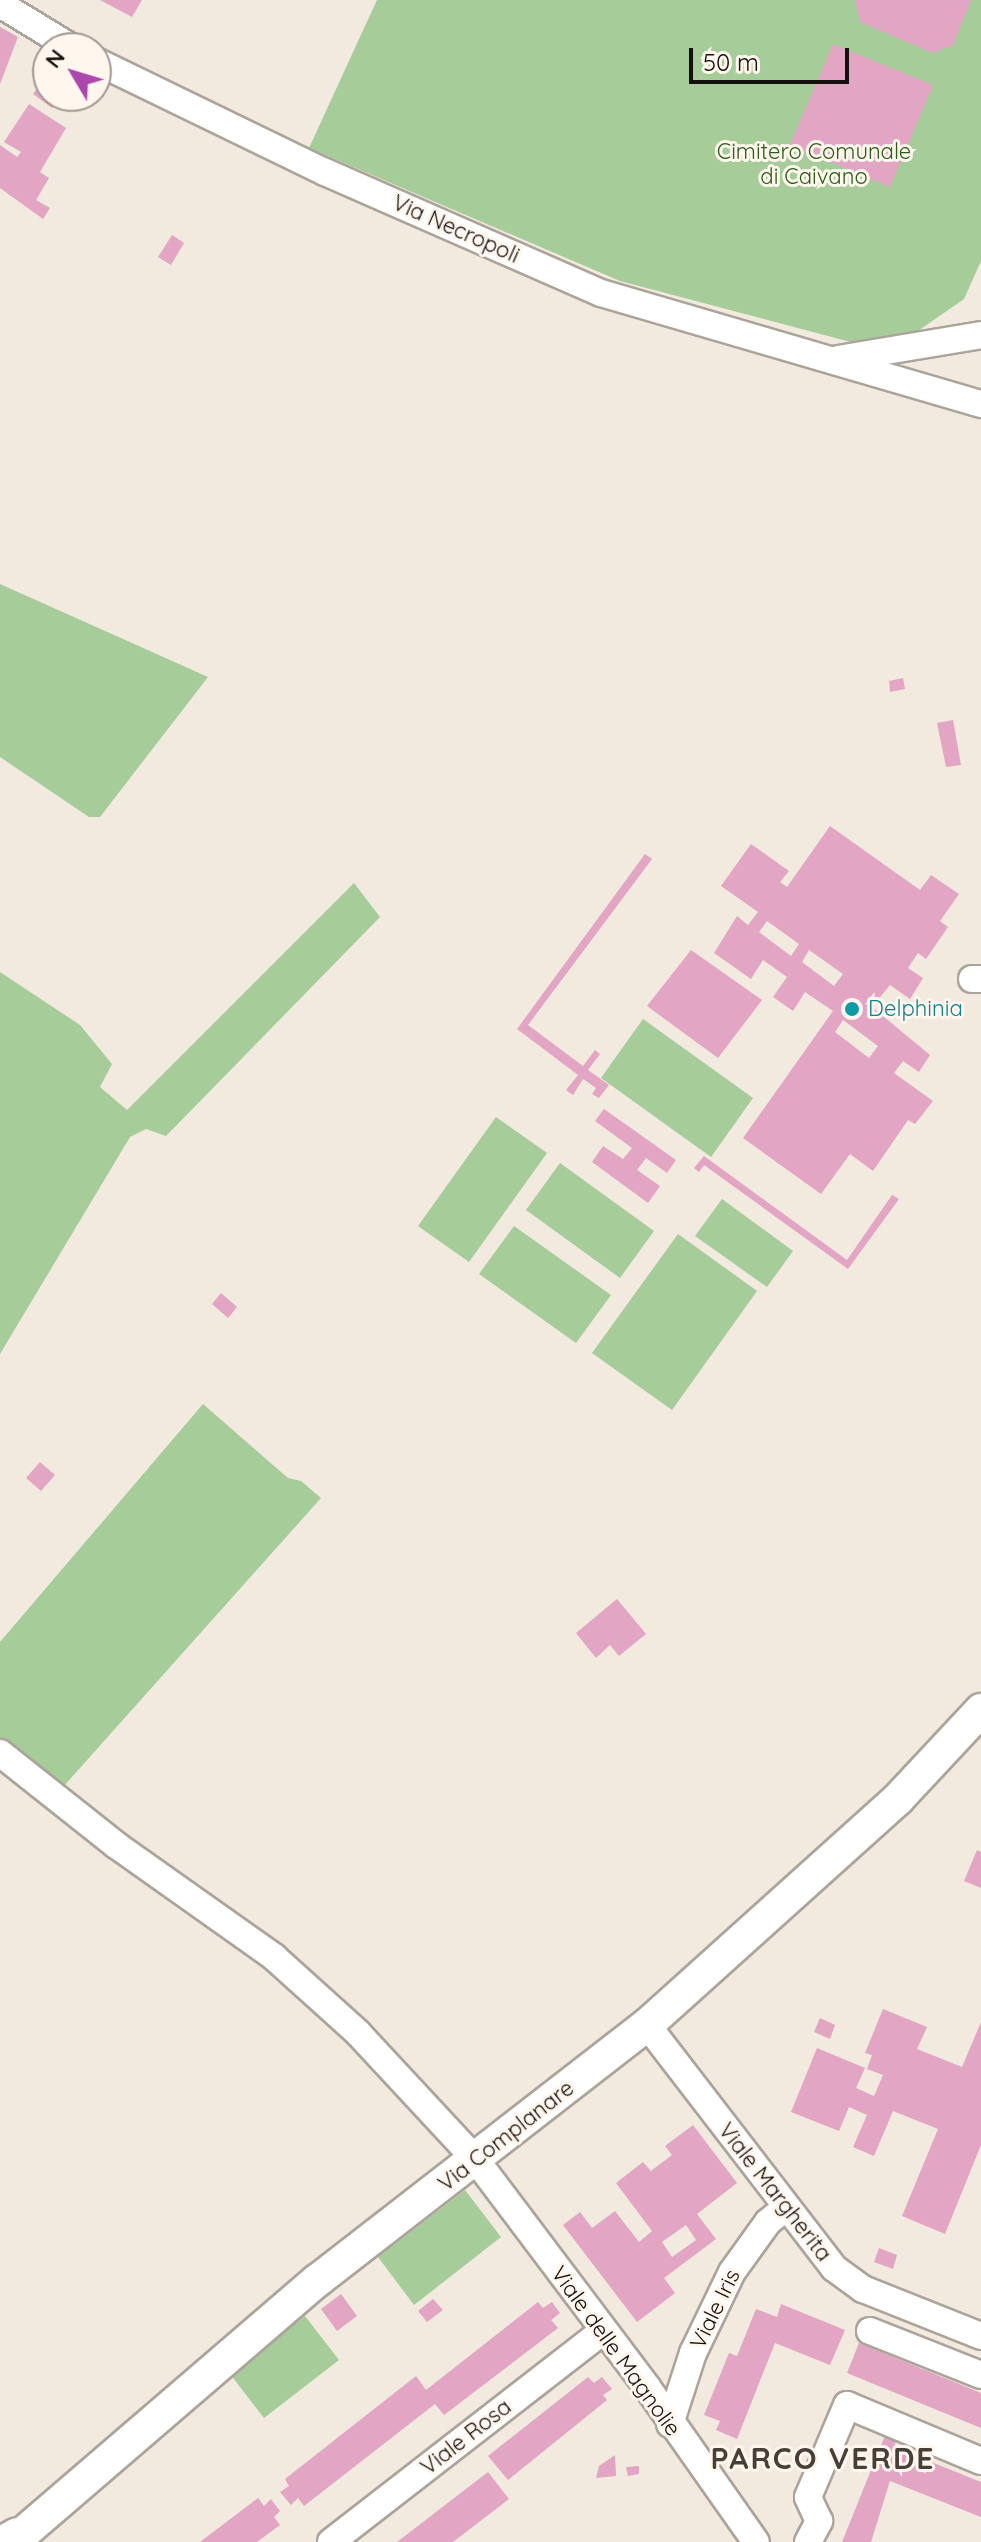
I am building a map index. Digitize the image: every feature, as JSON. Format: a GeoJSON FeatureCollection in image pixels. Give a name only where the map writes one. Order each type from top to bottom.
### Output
{"type":"FeatureCollection","features":[{"type":"Feature","properties":{"kind":"main road","name":"Via Complanare"},"geometry":{"type":"LineString","coordinates":[[13,2540],[318,2280],[647,2025],[898,1799],[981,1710]]}},
{"type":"Feature","properties":{"kind":"street"},"geometry":{"type":"LineString","coordinates":[[0,4],[46,32]]}},
{"type":"Feature","properties":{"kind":"street","name":"Via Necropoli"},"geometry":{"type":"LineString","coordinates":[[112,69],[325,172],[601,293],[830,359],[851,370],[981,404]]}},
{"type":"Feature","properties":{"kind":"street","name":"Via Necropoli"},"geometry":{"type":"LineString","coordinates":[[830,359],[926,348],[981,335]]}},
{"type":"Feature","properties":{"kind":"street","name":"Viale delle Magnolie"},"geometry":{"type":"LineString","coordinates":[[0,1753],[116,1845],[274,1957],[358,2033],[476,2160],[752,2540]]}},
{"type":"Feature","properties":{"kind":"street","name":"Viale Margherita"},"geometry":{"type":"LineString","coordinates":[[647,2025],[784,2209],[848,2279],[980,2333]]}},
{"type":"Feature","properties":{"kind":"street","name":"Viale Iris"},"geometry":{"type":"LineString","coordinates":[[670,2424],[693,2353],[732,2272],[768,2222],[784,2209]]}},
{"type":"Feature","properties":{"kind":"street"},"geometry":{"type":"LineString","coordinates":[[870,2331],[981,2375]]}},
{"type":"Feature","properties":{"kind":"street","name":"Viale Rosa"},"geometry":{"type":"LineString","coordinates":[[331,2542],[602,2332]]}},
{"type":"Feature","properties":{"kind":"street"},"geometry":{"type":"LineString","coordinates":[[808,2542],[819,2521],[808,2497],[847,2405],[981,2461]]}},
{"type":"Feature","properties":{"kind":"green space","name":"Cimitero Comunale di Caivano"},"geometry":{"type":"Polygon","coordinates":[[[377,0],[981,0],[981,261],[964,299],[915,333],[862,345],[620,281],[309,148],[377,0]]]}},
{"type":"Feature","properties":{"kind":"green space"},"geometry":{"type":"Polygon","coordinates":[[[0,584],[208,677],[100,817],[89,817],[0,757],[0,584]]]}},
{"type":"Feature","properties":{"kind":"green space"},"geometry":{"type":"Polygon","coordinates":[[[354,883],[380,917],[166,1136],[146,1129],[130,1137],[0,1354],[0,972],[80,1025],[112,1064],[100,1087],[127,1110],[354,883]]]}},
{"type":"Feature","properties":{"kind":"green space"},"geometry":{"type":"Polygon","coordinates":[[[643,1019],[753,1098],[711,1157],[601,1078],[643,1019]]]}},
{"type":"Feature","properties":{"kind":"green space"},"geometry":{"type":"Polygon","coordinates":[[[496,1117],[547,1153],[469,1262],[418,1226],[496,1117]]]}},
{"type":"Feature","properties":{"kind":"green space"},"geometry":{"type":"Polygon","coordinates":[[[560,1163],[654,1231],[620,1278],[526,1210],[560,1163]]]}},
{"type":"Feature","properties":{"kind":"green space"},"geometry":{"type":"Polygon","coordinates":[[[722,1199],[793,1251],[767,1287],[695,1236],[722,1199]]]}},
{"type":"Feature","properties":{"kind":"green space"},"geometry":{"type":"Polygon","coordinates":[[[514,1226],[611,1295],[576,1343],[479,1274],[514,1226]]]}},
{"type":"Feature","properties":{"kind":"green space"},"geometry":{"type":"Polygon","coordinates":[[[678,1234],[757,1291],[672,1410],[592,1353],[678,1234]]]}},
{"type":"Feature","properties":{"kind":"green space"},"geometry":{"type":"Polygon","coordinates":[[[203,1404],[288,1478],[301,1481],[321,1498],[63,1787],[0,1738],[0,1642],[203,1404]]]}},
{"type":"Feature","properties":{"kind":"green space"},"geometry":{"type":"Polygon","coordinates":[[[465,2190],[501,2237],[414,2305],[378,2257],[465,2190]]]}},
{"type":"Feature","properties":{"kind":"green space"},"geometry":{"type":"Polygon","coordinates":[[[305,2316],[339,2360],[264,2418],[230,2374],[305,2316]]]}},
{"type":"Feature","properties":{"kind":"building"},"geometry":{"type":"Polygon","coordinates":[[[100,0],[142,0],[132,17],[100,0]]]}},
{"type":"Feature","properties":{"kind":"building"},"geometry":{"type":"Polygon","coordinates":[[[855,0],[971,0],[953,45],[933,53],[860,22],[855,0]]]}},
{"type":"Feature","properties":{"kind":"building"},"geometry":{"type":"Polygon","coordinates":[[[0,27],[18,37],[0,84],[0,27]]]}},
{"type":"Feature","properties":{"kind":"building"},"geometry":{"type":"Polygon","coordinates":[[[833,44],[933,85],[890,187],[790,145],[833,44]]]}},
{"type":"Feature","properties":{"kind":"building"},"geometry":{"type":"Polygon","coordinates":[[[29,104],[32,112],[41,112],[66,128],[40,172],[49,178],[36,200],[50,208],[43,219],[0,188],[0,145],[17,157],[21,152],[4,142],[29,104]]]}},
{"type":"Feature","properties":{"kind":"building"},"geometry":{"type":"Polygon","coordinates":[[[172,235],[184,243],[171,265],[158,257],[172,235]]]}},
{"type":"Feature","properties":{"kind":"building"},"geometry":{"type":"Polygon","coordinates":[[[903,678],[905,689],[890,692],[889,681],[903,678]]]}},
{"type":"Feature","properties":{"kind":"building"},"geometry":{"type":"Polygon","coordinates":[[[953,720],[961,765],[946,767],[937,723],[953,720]]]}},
{"type":"Feature","properties":{"kind":"building","name":"Delphinia"},"geometry":{"type":"Polygon","coordinates":[[[830,826],[920,890],[931,875],[959,894],[940,921],[948,927],[926,959],[918,953],[908,968],[923,978],[910,999],[890,985],[872,1007],[930,1055],[919,1072],[903,1061],[894,1073],[933,1101],[915,1124],[908,1120],[873,1171],[850,1154],[821,1194],[743,1138],[833,1011],[805,992],[793,1011],[773,997],[787,977],[763,960],[751,979],[714,953],[737,916],[748,925],[758,912],[721,886],[751,844],[789,871],[780,882],[787,887],[830,826]],[[767,921],[759,932],[791,956],[799,944],[767,921]],[[809,950],[802,962],[834,986],[843,974],[809,950]],[[843,1020],[835,1032],[869,1058],[878,1046],[843,1020]]]}},
{"type":"Feature","properties":{"kind":"building"},"geometry":{"type":"Polygon","coordinates":[[[645,854],[652,859],[528,1025],[583,1066],[595,1050],[600,1054],[588,1070],[609,1085],[599,1098],[592,1094],[596,1088],[583,1079],[573,1095],[566,1090],[578,1075],[517,1029],[645,854]]]}},
{"type":"Feature","properties":{"kind":"building"},"geometry":{"type":"Polygon","coordinates":[[[691,950],[762,1000],[718,1058],[647,1006],[691,950]]]}},
{"type":"Feature","properties":{"kind":"building"},"geometry":{"type":"Polygon","coordinates":[[[604,1109],[676,1160],[667,1173],[646,1158],[637,1170],[660,1186],[648,1203],[592,1162],[603,1146],[623,1159],[632,1148],[595,1121],[604,1109]]]}},
{"type":"Feature","properties":{"kind":"building"},"geometry":{"type":"Polygon","coordinates":[[[704,1156],[847,1260],[892,1195],[899,1199],[848,1269],[704,1165],[699,1172],[694,1168],[704,1156]]]}},
{"type":"Feature","properties":{"kind":"building"},"geometry":{"type":"Polygon","coordinates":[[[221,1293],[237,1307],[228,1318],[212,1304],[221,1293]]]}},
{"type":"Feature","properties":{"kind":"building"},"geometry":{"type":"Polygon","coordinates":[[[40,1462],[55,1475],[41,1491],[26,1478],[40,1462]]]}},
{"type":"Feature","properties":{"kind":"building"},"geometry":{"type":"Polygon","coordinates":[[[617,1599],[646,1634],[619,1656],[610,1645],[596,1658],[576,1633],[617,1599]]]}},
{"type":"Feature","properties":{"kind":"building"},"geometry":{"type":"Polygon","coordinates":[[[977,1850],[981,1852],[981,1888],[964,1881],[977,1850]]]}},
{"type":"Feature","properties":{"kind":"building"},"geometry":{"type":"Polygon","coordinates":[[[883,2009],[927,2027],[917,2049],[962,2067],[981,2022],[981,2145],[945,2234],[902,2216],[938,2129],[893,2111],[874,2156],[853,2147],[867,2115],[849,2107],[839,2131],[791,2112],[817,2048],[865,2068],[856,2088],[874,2096],[883,2075],[867,2069],[872,2055],[865,2053],[883,2009]]]}},
{"type":"Feature","properties":{"kind":"building"},"geometry":{"type":"Polygon","coordinates":[[[820,2018],[835,2025],[830,2039],[814,2032],[820,2018]]]}},
{"type":"Feature","properties":{"kind":"building"},"geometry":{"type":"Polygon","coordinates":[[[693,2125],[737,2183],[697,2214],[716,2239],[664,2278],[675,2293],[637,2322],[563,2225],[580,2212],[592,2228],[615,2211],[639,2242],[652,2231],[616,2183],[643,2162],[651,2171],[672,2155],[665,2146],[693,2125]],[[686,2225],[662,2242],[672,2257],[696,2240],[686,2225]]]}},
{"type":"Feature","properties":{"kind":"building"},"geometry":{"type":"Polygon","coordinates":[[[879,2248],[897,2255],[893,2269],[874,2262],[879,2248]]]}},
{"type":"Feature","properties":{"kind":"building"},"geometry":{"type":"Polygon","coordinates":[[[341,2294],[357,2316],[337,2331],[321,2309],[341,2294]]]}},
{"type":"Feature","properties":{"kind":"building"},"geometry":{"type":"Polygon","coordinates":[[[433,2299],[443,2310],[427,2322],[418,2311],[433,2299]]]}},
{"type":"Feature","properties":{"kind":"building"},"geometry":{"type":"Polygon","coordinates":[[[538,2302],[543,2308],[552,2302],[560,2313],[551,2320],[558,2328],[444,2415],[435,2404],[304,2506],[298,2498],[291,2505],[280,2492],[289,2486],[285,2479],[416,2376],[426,2390],[538,2302]]]}},
{"type":"Feature","properties":{"kind":"building"},"geometry":{"type":"Polygon","coordinates":[[[781,2304],[845,2330],[830,2365],[775,2343],[737,2439],[716,2430],[720,2421],[704,2415],[729,2353],[737,2356],[756,2309],[777,2317],[781,2304]]]}},
{"type":"Feature","properties":{"kind":"building"},"geometry":{"type":"Polygon","coordinates":[[[859,2343],[981,2393],[981,2428],[847,2373],[859,2343]]]}},
{"type":"Feature","properties":{"kind":"building"},"geometry":{"type":"Polygon","coordinates":[[[588,2377],[594,2383],[602,2377],[612,2389],[603,2395],[607,2400],[508,2480],[488,2456],[588,2377]]]}},
{"type":"Feature","properties":{"kind":"building"},"geometry":{"type":"Polygon","coordinates":[[[886,2433],[897,2439],[894,2447],[981,2482],[981,2517],[890,2481],[871,2542],[842,2542],[886,2433]]]}},
{"type":"Feature","properties":{"kind":"building"},"geometry":{"type":"Polygon","coordinates":[[[615,2455],[616,2476],[596,2478],[599,2466],[615,2455]]]}},
{"type":"Feature","properties":{"kind":"building"},"geometry":{"type":"Polygon","coordinates":[[[639,2466],[639,2474],[628,2476],[626,2467],[639,2466]]]}},
{"type":"Feature","properties":{"kind":"building"},"geometry":{"type":"Polygon","coordinates":[[[488,2472],[509,2499],[453,2542],[397,2542],[488,2472]]]}},
{"type":"Feature","properties":{"kind":"building"},"geometry":{"type":"Polygon","coordinates":[[[258,2498],[264,2506],[271,2499],[280,2511],[274,2517],[280,2525],[257,2542],[200,2542],[258,2498]]]}},
{"type":"Feature","properties":{"kind":"place","name":"Delphinia"},"geometry":{"type":"Point","coordinates":[852,1009]}},
{"type":"Feature","properties":{"kind":"district","name":"PARCO VERDE"},"geometry":{"type":"Point","coordinates":[823,2458]}}]}
